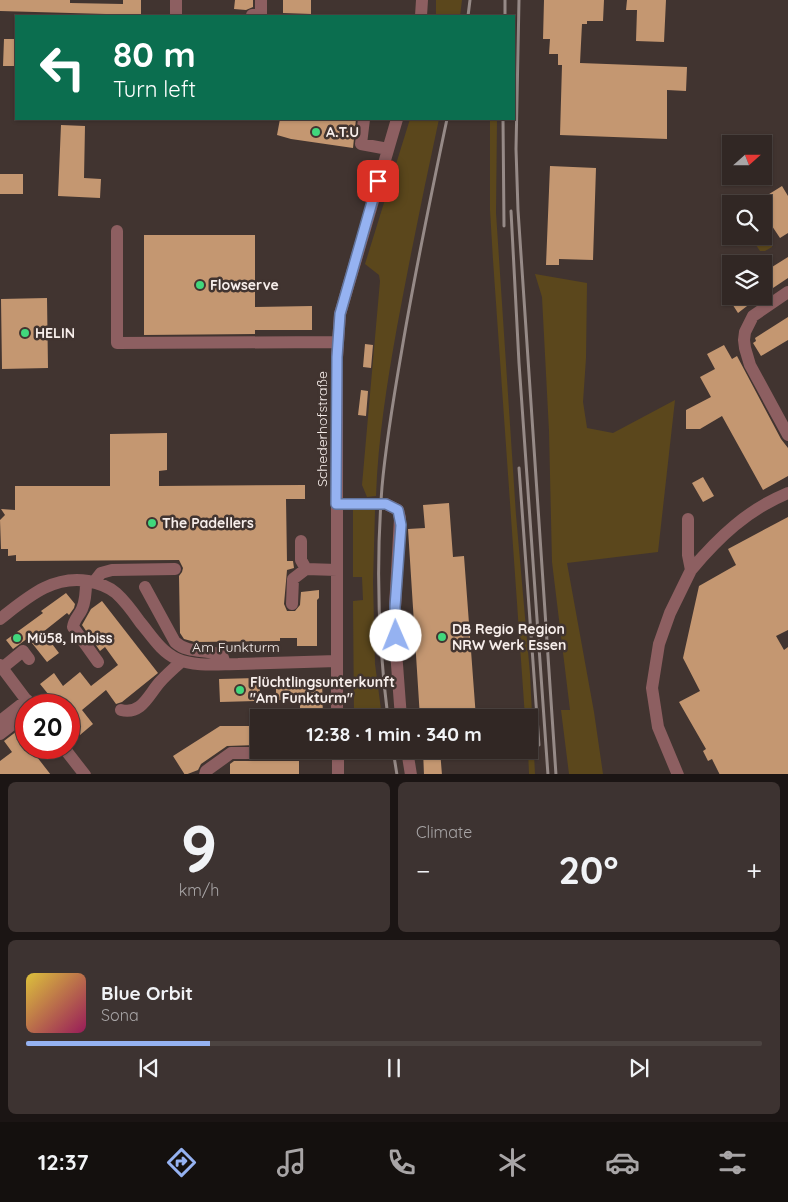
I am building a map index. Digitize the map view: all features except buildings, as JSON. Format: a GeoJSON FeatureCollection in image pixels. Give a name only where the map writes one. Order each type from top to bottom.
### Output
{"type":"FeatureCollection","features":[{"type":"Feature","properties":{"kind":"street"},"geometry":{"type":"LineString","coordinates":[[176,0],[176,15]]}},
{"type":"Feature","properties":{"kind":"street"},"geometry":{"type":"LineString","coordinates":[[261,0],[261,15]]}},
{"type":"Feature","properties":{"kind":"street"},"geometry":{"type":"LineString","coordinates":[[421,15],[422,0]]}},
{"type":"Feature","properties":{"kind":"street"},"geometry":{"type":"LineString","coordinates":[[364,120],[361,144],[388,149]]}},
{"type":"Feature","properties":{"kind":"street","name":"Schederhofstraße"},"geometry":{"type":"LineString","coordinates":[[337,709],[336,504],[340,314],[397,120]]}},
{"type":"Feature","properties":{"kind":"street"},"geometry":{"type":"LineString","coordinates":[[117,231],[117,343],[338,342]]}},
{"type":"Feature","properties":{"kind":"street"},"geometry":{"type":"LineString","coordinates":[[788,292],[754,316],[748,325],[744,340],[744,348],[750,365],[788,435]]}},
{"type":"Feature","properties":{"kind":"street"},"geometry":{"type":"LineString","coordinates":[[678,774],[658,727],[652,688],[659,644],[670,613],[691,570],[715,542],[746,516],[788,493]]}},
{"type":"Feature","properties":{"kind":"street"},"geometry":{"type":"LineString","coordinates":[[336,504],[386,504],[398,510],[400,518],[395,607],[400,709]]}},
{"type":"Feature","properties":{"kind":"street"},"geometry":{"type":"LineString","coordinates":[[688,519],[688,555],[691,570]]}},
{"type":"Feature","properties":{"kind":"street"},"geometry":{"type":"LineString","coordinates":[[301,541],[301,560],[306,569]]}},
{"type":"Feature","properties":{"kind":"street"},"geometry":{"type":"LineString","coordinates":[[98,662],[72,627],[73,622],[82,610],[90,581],[101,573],[112,570],[175,569]]}},
{"type":"Feature","properties":{"kind":"street"},"geometry":{"type":"LineString","coordinates":[[292,604],[293,579],[306,569],[337,570]]}},
{"type":"Feature","properties":{"kind":"street","name":"Am Funkturm"},"geometry":{"type":"LineString","coordinates":[[0,618],[48,585],[66,580],[90,581],[115,592],[162,649],[169,655],[182,661],[208,664],[337,661]]}},
{"type":"Feature","properties":{"kind":"street"},"geometry":{"type":"LineString","coordinates":[[145,587],[175,642],[181,648],[222,655],[224,664]]}},
{"type":"Feature","properties":{"kind":"street"},"geometry":{"type":"LineString","coordinates":[[21,694],[1,666],[23,651],[29,659]]}},
{"type":"Feature","properties":{"kind":"street"},"geometry":{"type":"LineString","coordinates":[[121,710],[128,712],[140,706],[182,661]]}},
{"type":"Feature","properties":{"kind":"street"},"geometry":{"type":"LineString","coordinates":[[0,721],[15,711]]}},
{"type":"Feature","properties":{"kind":"street"},"geometry":{"type":"LineString","coordinates":[[0,734],[15,722]]}},
{"type":"Feature","properties":{"kind":"street"},"geometry":{"type":"LineString","coordinates":[[205,774],[206,771],[231,753],[250,753]]}},
{"type":"Feature","properties":{"kind":"street"},"geometry":{"type":"LineString","coordinates":[[73,759],[85,774]]}},
{"type":"Feature","properties":{"kind":"street"},"geometry":{"type":"LineString","coordinates":[[338,759],[338,774]]}},
{"type":"Feature","properties":{"kind":"street"},"geometry":{"type":"LineString","coordinates":[[408,759],[411,774]]}},
{"type":"Feature","properties":{"kind":"shaded area"},"geometry":{"type":"Polygon","coordinates":[[[436,0],[462,0],[460,15],[436,15],[436,0]]]}},
{"type":"Feature","properties":{"kind":"shaded area"},"geometry":{"type":"Polygon","coordinates":[[[410,120],[439,120],[397,327],[381,432],[376,496],[367,497],[362,485],[380,281],[379,275],[365,264],[410,120]]]}},
{"type":"Feature","properties":{"kind":"shaded area"},"geometry":{"type":"Polygon","coordinates":[[[490,120],[497,120],[496,213],[516,515],[532,709],[524,709],[490,210],[490,120]]]}},
{"type":"Feature","properties":{"kind":"shaded area"},"geometry":{"type":"Polygon","coordinates":[[[756,245],[772,245],[772,247],[765,251],[760,251],[756,245]]]}},
{"type":"Feature","properties":{"kind":"shaded area"},"geometry":{"type":"Polygon","coordinates":[[[535,274],[587,283],[586,358],[583,402],[587,428],[613,433],[675,400],[658,552],[567,563],[594,712],[603,774],[569,774],[561,710],[570,710],[552,562],[549,431],[542,297],[535,274]]]}},
{"type":"Feature","properties":{"kind":"shaded area"},"geometry":{"type":"Polygon","coordinates":[[[353,510],[375,510],[373,582],[375,664],[381,709],[354,709],[353,601],[363,600],[362,577],[353,577],[353,510]]]}},
{"type":"Feature","properties":{"kind":"shaded area"},"geometry":{"type":"Polygon","coordinates":[[[528,759],[534,759],[535,774],[529,774],[528,759]]]}},
{"type":"Feature","properties":{"kind":"railway"},"geometry":{"type":"LineString","coordinates":[[468,15],[470,0]]}},
{"type":"Feature","properties":{"kind":"railway"},"geometry":{"type":"LineString","coordinates":[[505,0],[505,15]]}},
{"type":"Feature","properties":{"kind":"railway"},"geometry":{"type":"LineString","coordinates":[[519,0],[516,149],[518,210],[556,774]]}},
{"type":"Feature","properties":{"kind":"railway"},"geometry":{"type":"LineString","coordinates":[[387,709],[379,602],[380,516],[384,470],[390,418],[407,320],[447,120]]}},
{"type":"Feature","properties":{"kind":"railway"},"geometry":{"type":"LineString","coordinates":[[503,120],[504,226]]}},
{"type":"Feature","properties":{"kind":"railway"},"geometry":{"type":"LineString","coordinates":[[511,211],[519,363],[548,774]]}},
{"type":"Feature","properties":{"kind":"railway"},"geometry":{"type":"LineString","coordinates":[[519,468],[539,745]]}},
{"type":"Feature","properties":{"kind":"railway"},"geometry":{"type":"LineString","coordinates":[[394,759],[397,774]]}},
{"type":"Feature","properties":{"kind":"place","name":"A.T.U"},"geometry":{"type":"Point","coordinates":[316,132]}},
{"type":"Feature","properties":{"kind":"place","name":"Flowserve"},"geometry":{"type":"Point","coordinates":[200,285]}},
{"type":"Feature","properties":{"kind":"place","name":"HELIN"},"geometry":{"type":"Point","coordinates":[25,333]}},
{"type":"Feature","properties":{"kind":"place","name":"The Padellers"},"geometry":{"type":"Point","coordinates":[152,523]}},
{"type":"Feature","properties":{"kind":"place","name":"DB Regio Region NRW Werk Essen"},"geometry":{"type":"Point","coordinates":[442,637]}},
{"type":"Feature","properties":{"kind":"place","name":"Mü58, Imbiss"},"geometry":{"type":"Point","coordinates":[17,638]}},
{"type":"Feature","properties":{"kind":"place","name":"Flüchtlingsunterkunft \"Am Funkturm\""},"geometry":{"type":"Point","coordinates":[240,690]}},
{"type":"Feature","properties":{"kind":"route"},"geometry":{"type":"LineString","coordinates":[[378,181],[340,314],[337,357],[336,504],[386,504],[398,510],[401,525],[397,562],[396,636]]}}]}
